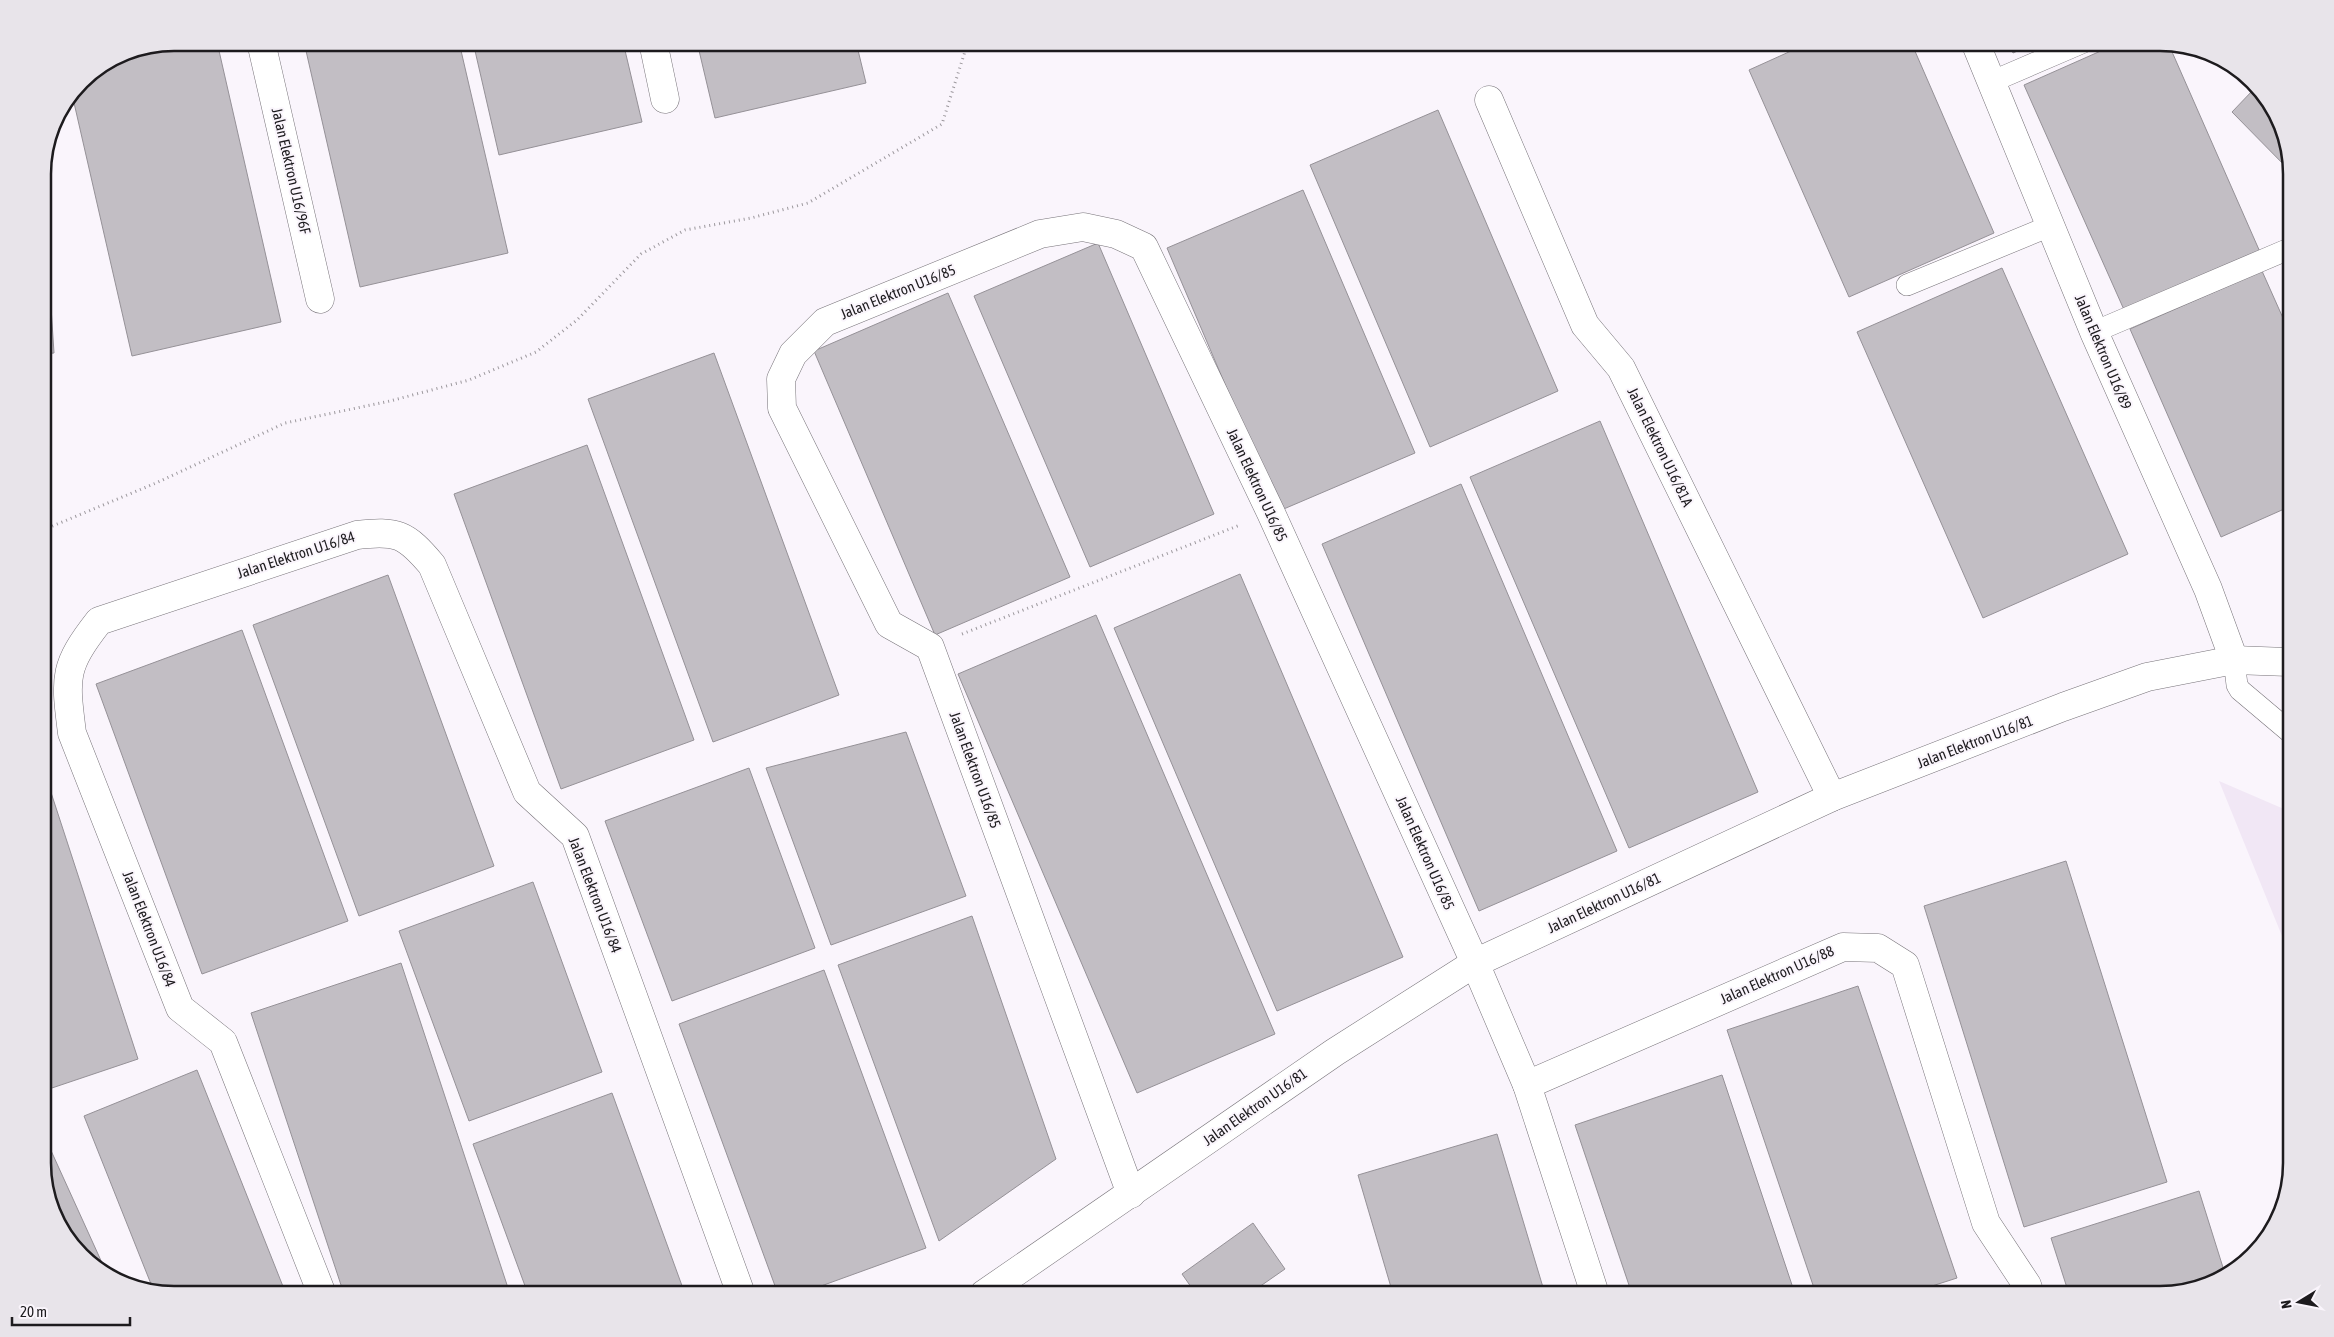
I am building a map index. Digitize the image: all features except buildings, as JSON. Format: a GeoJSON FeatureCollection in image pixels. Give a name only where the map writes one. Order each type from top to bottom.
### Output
{"type":"FeatureCollection","features":[{"type":"Feature","properties":{"kind":"street","name":"Jalan Elektron U16/96F"},"geometry":{"type":"LineString","coordinates":[[263,51],[320,298]]}},
{"type":"Feature","properties":{"kind":"street"},"geometry":{"type":"LineString","coordinates":[[655,51],[665,99]]}},
{"type":"Feature","properties":{"kind":"street","name":"Jalan Elektron U16/89"},"geometry":{"type":"LineString","coordinates":[[1979,51],[2094,332],[2208,589],[2234,660]]}},
{"type":"Feature","properties":{"kind":"street","name":"Jalan Elektron U16/81A"},"geometry":{"type":"LineString","coordinates":[[1489,100],[1585,325],[1621,368],[1832,797]]}},
{"type":"Feature","properties":{"kind":"street","name":"Jalan Elektron U16/85"},"geometry":{"type":"LineString","coordinates":[[1131,1194],[930,647],[889,624],[782,408],[781,378],[793,354],[826,322],[1040,234],[1083,227],[1116,234],[1144,247],[1271,513],[1475,963],[1527,1085]]}},
{"type":"Feature","properties":{"kind":"street","name":"Jalan Elektron U16/84"},"geometry":{"type":"LineString","coordinates":[[319,1286],[224,1042],[180,1008],[72,733],[66,688],[70,666],[80,645],[99,621],[357,534],[379,532],[400,534],[417,547],[432,565],[527,792],[575,836],[738,1286]]}},
{"type":"Feature","properties":{"kind":"street","name":"Jalan Elektron U16/81"},"geometry":{"type":"LineString","coordinates":[[996,1286],[1334,1052],[1475,963],[1832,797],[2054,711],[2147,677],[2234,660],[2282,662]]}},
{"type":"Feature","properties":{"kind":"street","name":"Jalan Elektron U16/88"},"geometry":{"type":"LineString","coordinates":[[1527,1085],[1843,947],[1878,948],[1905,965],[1986,1223],[2027,1286]]}},
{"type":"Feature","properties":{"kind":"street"},"geometry":{"type":"LineString","coordinates":[[1527,1085],[1592,1286]]}},
{"type":"Feature","properties":{"kind":"lane"},"geometry":{"type":"LineString","coordinates":[[1991,82],[2063,51]]}},
{"type":"Feature","properties":{"kind":"lane"},"geometry":{"type":"LineString","coordinates":[[1907,284],[2050,226]]}},
{"type":"Feature","properties":{"kind":"lane"},"geometry":{"type":"LineString","coordinates":[[2094,332],[2282,252]]}},
{"type":"Feature","properties":{"kind":"lane"},"geometry":{"type":"LineString","coordinates":[[2234,660],[2237,685],[2240,690],[2283,726]]}},
{"type":"Feature","properties":{"kind":"path"},"geometry":{"type":"LineString","coordinates":[[52,526],[156,483],[285,423],[390,401],[469,380],[536,352],[577,320],[641,254],[685,230],[751,218],[808,203],[942,124],[966,51]]}},
{"type":"Feature","properties":{"kind":"path"},"geometry":{"type":"LineString","coordinates":[[930,647],[1271,513]]}},
{"type":"Feature","properties":{"kind":"shaded area"},"geometry":{"type":"Polygon","coordinates":[[[2219,781],[2283,808],[2283,938],[2219,781]]]}}]}
